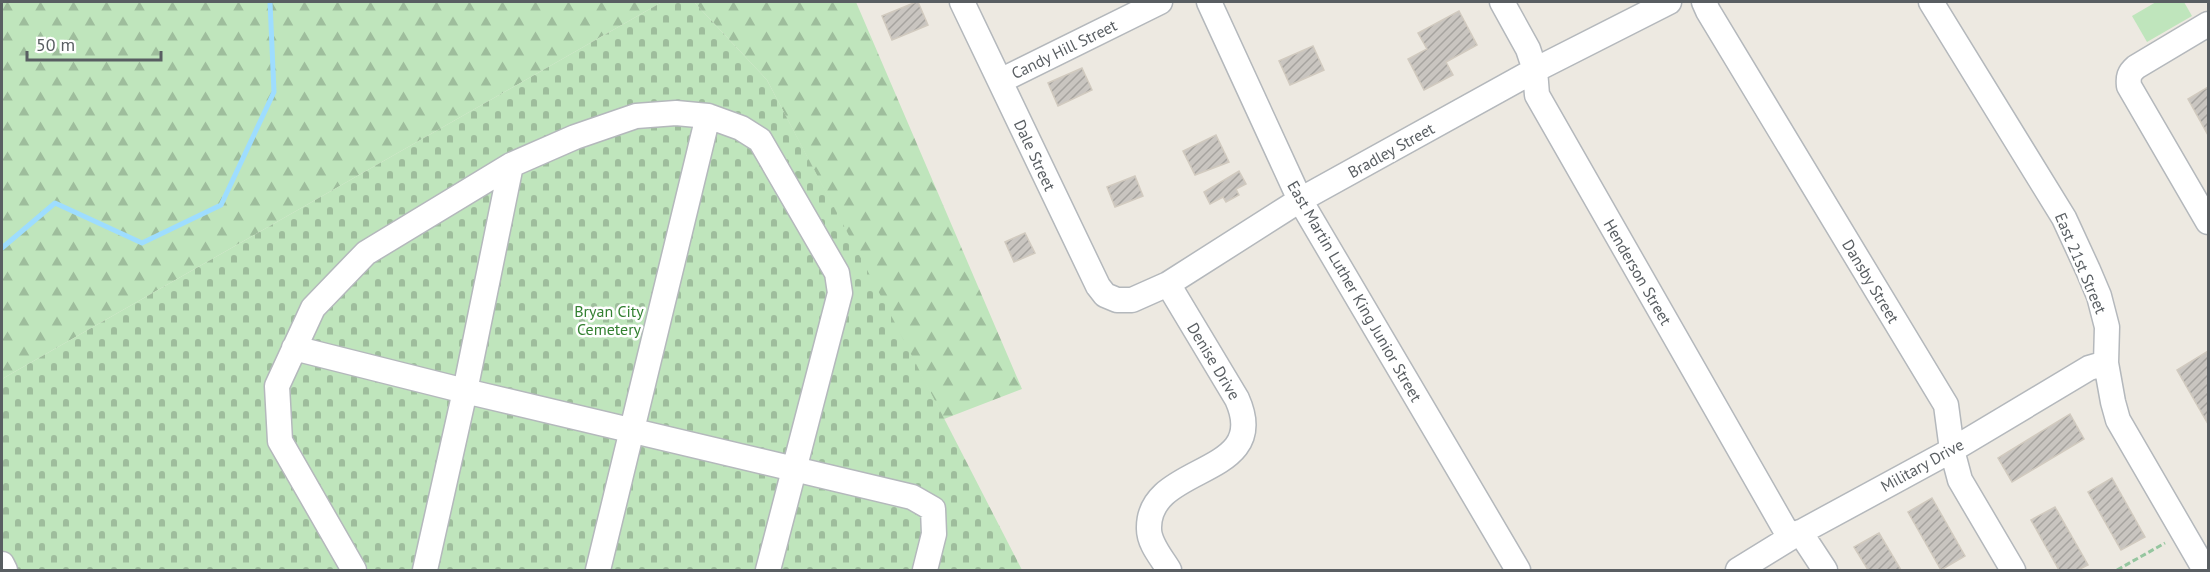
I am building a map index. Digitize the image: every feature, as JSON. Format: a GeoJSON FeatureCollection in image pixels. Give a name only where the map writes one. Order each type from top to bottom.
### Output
{"type":"FeatureCollection","features":[{"type":"Feature","properties":{"kind":"street","name":"Dale Street"},"geometry":{"type":"LineString","coordinates":[[962,2],[1098,286],[1105,295],[1117,300]]}},
{"type":"Feature","properties":{"kind":"street","name":"Candy Hill Street"},"geometry":{"type":"LineString","coordinates":[[1000,81],[1160,2]]}},
{"type":"Feature","properties":{"kind":"street","name":"East Martin Luther King Junior Street"},"geometry":{"type":"LineString","coordinates":[[1209,2],[1300,200],[1518,570]]}},
{"type":"Feature","properties":{"kind":"street","name":"Henderson Street"},"geometry":{"type":"LineString","coordinates":[[1502,2],[1528,49],[1535,70],[1537,95],[1795,535],[1825,570]]}},
{"type":"Feature","properties":{"kind":"street","name":"Bradley Street"},"geometry":{"type":"LineString","coordinates":[[1117,300],[1132,300],[1168,284],[1300,200],[1535,70],[1669,2]]}},
{"type":"Feature","properties":{"kind":"street","name":"Dansby Street"},"geometry":{"type":"LineString","coordinates":[[1704,2],[1946,405],[1952,450],[1960,480],[2013,570]]}},
{"type":"Feature","properties":{"kind":"street","name":"East 21st Street"},"geometry":{"type":"LineString","coordinates":[[1930,2],[2064,218],[2099,296],[2107,327],[2106,363],[2118,420],[2205,570]]}},
{"type":"Feature","properties":{"kind":"street"},"geometry":{"type":"LineString","coordinates":[[2208,24],[2136,67],[2129,75],[2128,86],[2208,222]]}},
{"type":"Feature","properties":{"kind":"street"},"geometry":{"type":"LineString","coordinates":[[354,570],[280,441],[278,386],[314,308],[366,253],[511,165],[575,137],[636,116],[676,113],[708,116],[741,128],[760,140],[837,273],[840,293],[768,570]]}},
{"type":"Feature","properties":{"kind":"street"},"geometry":{"type":"LineString","coordinates":[[598,570],[708,116]]}},
{"type":"Feature","properties":{"kind":"street"},"geometry":{"type":"LineString","coordinates":[[425,570],[465,391],[511,165]]}},
{"type":"Feature","properties":{"kind":"street","name":"Denise Drive"},"geometry":{"type":"LineString","coordinates":[[1168,284],[1237,399],[1244,415],[1242,441],[1235,449],[1224,458],[1167,490],[1152,511],[1149,530],[1152,543],[1169,570]]}},
{"type":"Feature","properties":{"kind":"street"},"geometry":{"type":"LineString","coordinates":[[294,348],[465,391],[912,496],[933,509],[934,534],[925,570]]}},
{"type":"Feature","properties":{"kind":"street","name":"Military Drive"},"geometry":{"type":"LineString","coordinates":[[1738,570],[1795,535],[1952,450],[2089,368],[2106,363]]}},
{"type":"Feature","properties":{"kind":"street"},"geometry":{"type":"LineString","coordinates":[[2,564],[5,570]]}},
{"type":"Feature","properties":{"kind":"path"},"geometry":{"type":"LineString","coordinates":[[2117,570],[2168,542]]}},
{"type":"Feature","properties":{"kind":"green space"},"geometry":{"type":"Polygon","coordinates":[[[2,2],[662,2],[2,379],[2,2]]]}},
{"type":"Feature","properties":{"kind":"green space","name":"Bryan City Cemetery"},"geometry":{"type":"Polygon","coordinates":[[[662,2],[694,2],[767,80],[1022,570],[2,570],[2,379],[662,2]]]}},
{"type":"Feature","properties":{"kind":"green space"},"geometry":{"type":"Polygon","coordinates":[[[694,2],[856,2],[1022,389],[944,419],[767,80],[694,2]]]}},
{"type":"Feature","properties":{"kind":"green space"},"geometry":{"type":"Polygon","coordinates":[[[2156,2],[2184,2],[2192,16],[2147,42],[2132,16],[2156,2]]]}},
{"type":"Feature","properties":{"kind":"building"},"geometry":{"type":"Polygon","coordinates":[[[916,2],[928,25],[892,40],[882,16],[916,2]]]}},
{"type":"Feature","properties":{"kind":"building"},"geometry":{"type":"Polygon","coordinates":[[[1459,11],[1477,45],[1446,62],[1453,75],[1424,90],[1408,59],[1427,49],[1418,33],[1459,11]]]}},
{"type":"Feature","properties":{"kind":"building"},"geometry":{"type":"Polygon","coordinates":[[[1313,46],[1324,70],[1290,85],[1279,61],[1313,46]]]}},
{"type":"Feature","properties":{"kind":"building"},"geometry":{"type":"Polygon","coordinates":[[[1082,68],[1092,90],[1058,106],[1048,83],[1082,68]]]}},
{"type":"Feature","properties":{"kind":"building"},"geometry":{"type":"Polygon","coordinates":[[[2208,87],[2208,135],[2188,99],[2208,87]]]}},
{"type":"Feature","properties":{"kind":"building"},"geometry":{"type":"Polygon","coordinates":[[[1216,135],[1229,162],[1195,175],[1183,151],[1216,135]]]}},
{"type":"Feature","properties":{"kind":"building"},"geometry":{"type":"Polygon","coordinates":[[[1239,171],[1246,184],[1236,189],[1239,195],[1226,202],[1223,197],[1210,204],[1204,192],[1239,171]]]}},
{"type":"Feature","properties":{"kind":"building"},"geometry":{"type":"Polygon","coordinates":[[[1135,176],[1143,196],[1115,207],[1107,187],[1135,176]]]}},
{"type":"Feature","properties":{"kind":"building"},"geometry":{"type":"Polygon","coordinates":[[[1025,233],[1035,253],[1014,262],[1005,242],[1025,233]]]}},
{"type":"Feature","properties":{"kind":"building"},"geometry":{"type":"Polygon","coordinates":[[[2208,351],[2208,424],[2177,370],[2208,351]]]}},
{"type":"Feature","properties":{"kind":"building"},"geometry":{"type":"Polygon","coordinates":[[[2070,414],[2084,439],[2012,482],[1998,458],[2070,414]]]}},
{"type":"Feature","properties":{"kind":"building"},"geometry":{"type":"Polygon","coordinates":[[[2112,478],[2145,537],[2121,550],[2088,492],[2112,478]]]}},
{"type":"Feature","properties":{"kind":"building"},"geometry":{"type":"Polygon","coordinates":[[[1932,498],[1965,556],[1941,570],[1908,512],[1932,498]]]}},
{"type":"Feature","properties":{"kind":"building"},"geometry":{"type":"Polygon","coordinates":[[[2055,507],[2088,565],[2078,570],[2059,570],[2031,520],[2055,507]]]}},
{"type":"Feature","properties":{"kind":"building"},"geometry":{"type":"Polygon","coordinates":[[[1879,533],[1901,570],[1868,570],[1854,547],[1879,533]]]}},
{"type":"Feature","properties":{"kind":"waterway"},"geometry":{"type":"LineString","coordinates":[[2,248],[55,203],[142,243],[221,205],[274,92],[270,2]]}}]}
